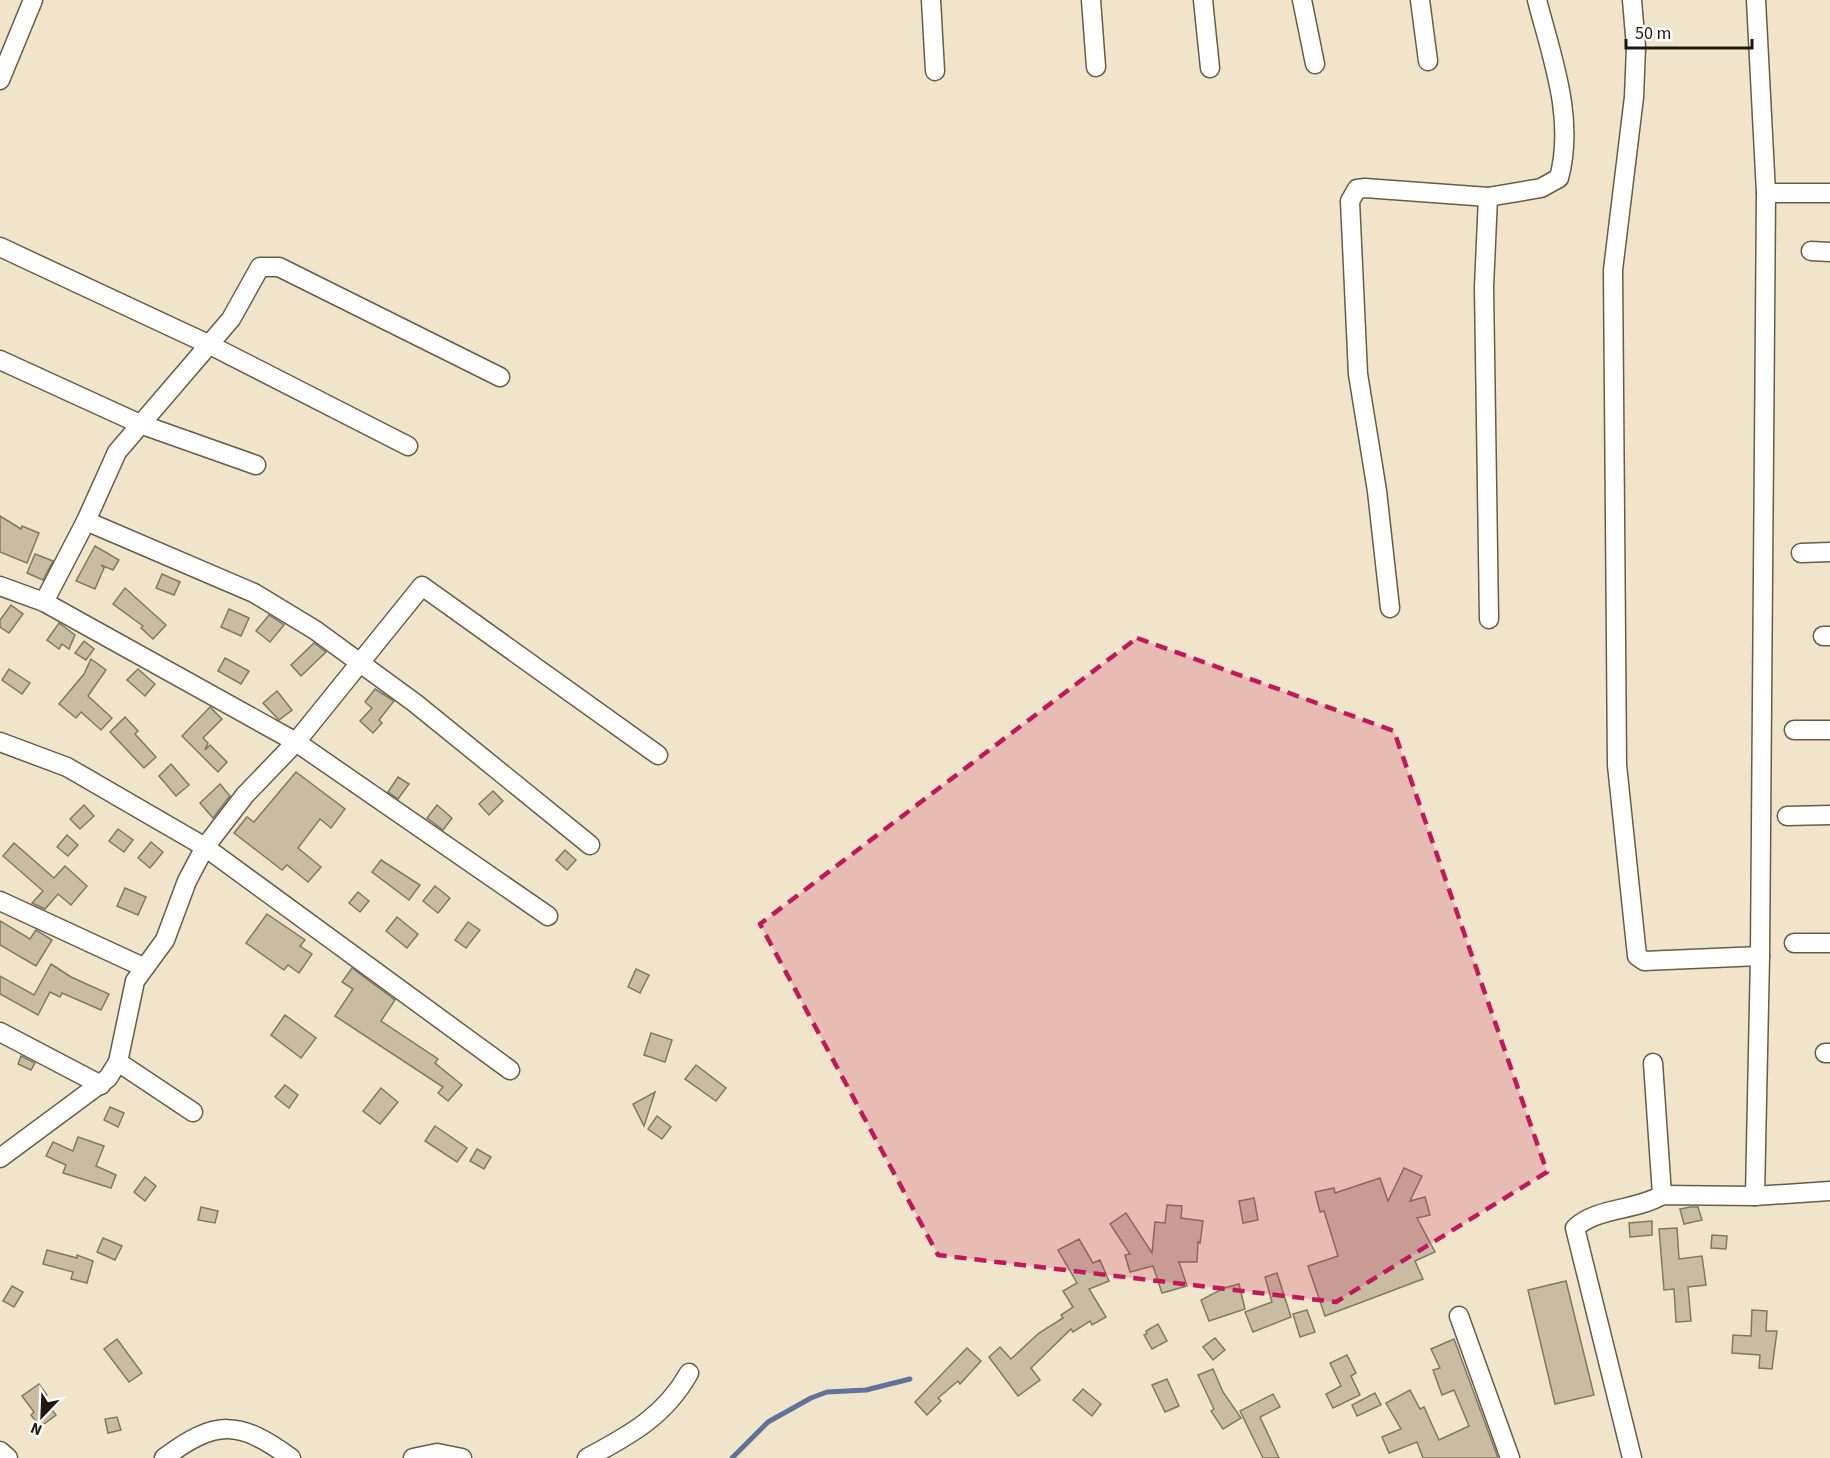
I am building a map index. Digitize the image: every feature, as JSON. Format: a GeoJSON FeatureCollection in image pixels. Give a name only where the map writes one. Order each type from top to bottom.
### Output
{"type":"FeatureCollection","features":[{"type":"Feature","properties":{"kind":"street"},"geometry":{"type":"LineString","coordinates":[[2,73],[33,0]]}},
{"type":"Feature","properties":{"kind":"street"},"geometry":{"type":"LineString","coordinates":[[931,0],[935,71]]}},
{"type":"Feature","properties":{"kind":"street"},"geometry":{"type":"LineString","coordinates":[[1091,0],[1096,67]]}},
{"type":"Feature","properties":{"kind":"street"},"geometry":{"type":"LineString","coordinates":[[1203,0],[1210,68]]}},
{"type":"Feature","properties":{"kind":"street"},"geometry":{"type":"LineString","coordinates":[[1302,0],[1315,64]]}},
{"type":"Feature","properties":{"kind":"street"},"geometry":{"type":"LineString","coordinates":[[1420,0],[1428,61]]}},
{"type":"Feature","properties":{"kind":"street"},"geometry":{"type":"LineString","coordinates":[[1390,608],[1377,491],[1358,374],[1350,201],[1357,189],[1365,188],[1488,197],[1542,188],[1559,178],[1563,162],[1566,115],[1537,0]]}},
{"type":"Feature","properties":{"kind":"street"},"geometry":{"type":"LineString","coordinates":[[1632,0],[1636,47],[1634,97],[1613,270],[1617,765],[1637,956],[1644,961],[1760,956]]}},
{"type":"Feature","properties":{"kind":"street"},"geometry":{"type":"LineString","coordinates":[[1755,1196],[1760,956],[1766,193],[1756,0]]}},
{"type":"Feature","properties":{"kind":"street"},"geometry":{"type":"LineString","coordinates":[[1766,193],[1830,193]]}},
{"type":"Feature","properties":{"kind":"street"},"geometry":{"type":"LineString","coordinates":[[1488,197],[1484,286],[1489,619]]}},
{"type":"Feature","properties":{"kind":"street"},"geometry":{"type":"LineString","coordinates":[[0,247],[210,345],[408,446]]}},
{"type":"Feature","properties":{"kind":"street"},"geometry":{"type":"LineString","coordinates":[[1811,251],[1830,252]]}},
{"type":"Feature","properties":{"kind":"street"},"geometry":{"type":"LineString","coordinates":[[44,602],[86,521],[109,466],[140,424],[231,320],[260,267],[279,267],[500,377]]}},
{"type":"Feature","properties":{"kind":"street"},"geometry":{"type":"LineString","coordinates":[[0,360],[140,424],[256,465]]}},
{"type":"Feature","properties":{"kind":"street"},"geometry":{"type":"LineString","coordinates":[[86,521],[254,593],[315,630],[415,703],[590,845]]}},
{"type":"Feature","properties":{"kind":"street"},"geometry":{"type":"LineString","coordinates":[[1802,553],[1830,552]]}},
{"type":"Feature","properties":{"kind":"street"},"geometry":{"type":"LineString","coordinates":[[0,586],[44,602],[296,742],[548,916]]}},
{"type":"Feature","properties":{"kind":"street"},"geometry":{"type":"LineString","coordinates":[[0,1158],[101,1085],[118,1062],[135,981],[143,967],[157,954],[165,940],[187,881],[205,847],[245,795],[296,742],[422,586],[658,755]]}},
{"type":"Feature","properties":{"kind":"street"},"geometry":{"type":"LineString","coordinates":[[1794,730],[1830,730]]}},
{"type":"Feature","properties":{"kind":"street"},"geometry":{"type":"LineString","coordinates":[[0,742],[67,767],[205,847],[510,1070]]}},
{"type":"Feature","properties":{"kind":"street"},"geometry":{"type":"LineString","coordinates":[[1787,816],[1830,815]]}},
{"type":"Feature","properties":{"kind":"street"},"geometry":{"type":"LineString","coordinates":[[0,900],[143,967]]}},
{"type":"Feature","properties":{"kind":"street"},"geometry":{"type":"LineString","coordinates":[[1794,943],[1830,943]]}},
{"type":"Feature","properties":{"kind":"street"},"geometry":{"type":"LineString","coordinates":[[0,1032],[101,1085]]}},
{"type":"Feature","properties":{"kind":"street"},"geometry":{"type":"LineString","coordinates":[[118,1062],[193,1112]]}},
{"type":"Feature","properties":{"kind":"street"},"geometry":{"type":"LineString","coordinates":[[1653,1063],[1662,1195]]}},
{"type":"Feature","properties":{"kind":"street"},"geometry":{"type":"LineString","coordinates":[[1632,1458],[1575,1228],[1588,1219],[1653,1201],[1662,1195],[1755,1196],[1830,1191]]}},
{"type":"Feature","properties":{"kind":"street"},"geometry":{"type":"LineString","coordinates":[[1459,1316],[1510,1458]]}},
{"type":"Feature","properties":{"kind":"street"},"geometry":{"type":"LineString","coordinates":[[587,1458],[621,1440],[665,1408],[688,1373]]}},
{"type":"Feature","properties":{"kind":"street"},"geometry":{"type":"LineString","coordinates":[[164,1458],[191,1439],[209,1430],[224,1429],[244,1430],[267,1441],[291,1458]]}},
{"type":"Feature","properties":{"kind":"street"},"geometry":{"type":"LineString","coordinates":[[0,1451],[8,1458]]}},
{"type":"Feature","properties":{"kind":"street"},"geometry":{"type":"LineString","coordinates":[[413,1458],[437,1453],[462,1458]]}},
{"type":"Feature","properties":{"kind":"highlighted area"},"geometry":{"type":"Polygon","coordinates":[[[1137,638],[1394,731],[1547,1172],[1336,1302],[938,1255],[760,924],[1137,638]]]}},
{"type":"Feature","properties":{"kind":"building"},"geometry":{"type":"Polygon","coordinates":[[[0,516],[21,529],[22,526],[39,533],[27,563],[0,552],[0,516]]]}},
{"type":"Feature","properties":{"kind":"building"},"geometry":{"type":"Polygon","coordinates":[[[95,546],[119,560],[113,570],[101,565],[104,568],[95,589],[76,581],[95,546]]]}},
{"type":"Feature","properties":{"kind":"building"},"geometry":{"type":"Polygon","coordinates":[[[35,554],[53,561],[43,580],[27,573],[35,554]]]}},
{"type":"Feature","properties":{"kind":"building"},"geometry":{"type":"Polygon","coordinates":[[[162,574],[180,582],[174,595],[156,588],[162,574]]]}},
{"type":"Feature","properties":{"kind":"building"},"geometry":{"type":"Polygon","coordinates":[[[125,588],[166,625],[153,639],[141,628],[143,626],[113,604],[125,588]]]}},
{"type":"Feature","properties":{"kind":"building"},"geometry":{"type":"Polygon","coordinates":[[[11,605],[23,614],[9,633],[0,627],[0,620],[11,605]]]}},
{"type":"Feature","properties":{"kind":"building"},"geometry":{"type":"Polygon","coordinates":[[[229,609],[249,618],[241,636],[221,627],[229,609]]]}},
{"type":"Feature","properties":{"kind":"building"},"geometry":{"type":"Polygon","coordinates":[[[269,615],[284,625],[270,642],[256,631],[269,615]]]}},
{"type":"Feature","properties":{"kind":"building"},"geometry":{"type":"Polygon","coordinates":[[[59,623],[75,635],[69,649],[62,644],[59,649],[47,640],[59,623]]]}},
{"type":"Feature","properties":{"kind":"building"},"geometry":{"type":"Polygon","coordinates":[[[84,641],[94,649],[86,660],[75,653],[84,641]]]}},
{"type":"Feature","properties":{"kind":"building"},"geometry":{"type":"Polygon","coordinates":[[[314,643],[326,652],[301,676],[291,665],[314,643]]]}},
{"type":"Feature","properties":{"kind":"building"},"geometry":{"type":"Polygon","coordinates":[[[225,658],[249,671],[241,684],[218,671],[225,658]]]}},
{"type":"Feature","properties":{"kind":"building"},"geometry":{"type":"Polygon","coordinates":[[[91,659],[106,670],[88,696],[112,718],[101,730],[81,712],[76,718],[59,704],[84,674],[91,659]]]}},
{"type":"Feature","properties":{"kind":"building"},"geometry":{"type":"Polygon","coordinates":[[[9,669],[30,683],[22,694],[2,680],[9,669]]]}},
{"type":"Feature","properties":{"kind":"building"},"geometry":{"type":"Polygon","coordinates":[[[138,669],[155,684],[145,696],[127,680],[138,669]]]}},
{"type":"Feature","properties":{"kind":"building"},"geometry":{"type":"Polygon","coordinates":[[[375,689],[394,701],[379,720],[382,723],[373,733],[360,721],[372,708],[365,702],[375,689]]]}},
{"type":"Feature","properties":{"kind":"building"},"geometry":{"type":"Polygon","coordinates":[[[277,691],[292,710],[279,720],[263,703],[277,691]]]}},
{"type":"Feature","properties":{"kind":"building"},"geometry":{"type":"Polygon","coordinates":[[[210,707],[222,719],[203,738],[208,743],[205,750],[210,745],[227,762],[218,772],[182,736],[210,707]]]}},
{"type":"Feature","properties":{"kind":"building"},"geometry":{"type":"Polygon","coordinates":[[[125,717],[138,731],[135,734],[156,757],[144,768],[110,732],[125,717]]]}},
{"type":"Feature","properties":{"kind":"building"},"geometry":{"type":"Polygon","coordinates":[[[171,764],[189,785],[176,796],[159,776],[171,764]]]}},
{"type":"Feature","properties":{"kind":"building"},"geometry":{"type":"Polygon","coordinates":[[[296,772],[345,809],[331,828],[320,819],[298,848],[321,867],[308,882],[287,865],[282,870],[234,833],[247,817],[254,822],[296,772]]]}},
{"type":"Feature","properties":{"kind":"building"},"geometry":{"type":"Polygon","coordinates":[[[398,777],[409,784],[398,799],[388,792],[398,777]]]}},
{"type":"Feature","properties":{"kind":"building"},"geometry":{"type":"Polygon","coordinates":[[[220,784],[230,796],[213,818],[200,803],[220,784]]]}},
{"type":"Feature","properties":{"kind":"building"},"geometry":{"type":"Polygon","coordinates":[[[493,791],[503,801],[489,815],[479,804],[493,791]]]}},
{"type":"Feature","properties":{"kind":"building"},"geometry":{"type":"Polygon","coordinates":[[[84,805],[94,816],[80,829],[70,819],[84,805]]]}},
{"type":"Feature","properties":{"kind":"building"},"geometry":{"type":"Polygon","coordinates":[[[437,805],[452,818],[443,830],[427,818],[437,805]]]}},
{"type":"Feature","properties":{"kind":"building"},"geometry":{"type":"Polygon","coordinates":[[[118,829],[133,840],[124,852],[109,841],[118,829]]]}},
{"type":"Feature","properties":{"kind":"building"},"geometry":{"type":"Polygon","coordinates":[[[67,835],[78,845],[68,856],[57,847],[67,835]]]}},
{"type":"Feature","properties":{"kind":"building"},"geometry":{"type":"Polygon","coordinates":[[[151,842],[163,852],[150,868],[138,858],[151,842]]]}},
{"type":"Feature","properties":{"kind":"building"},"geometry":{"type":"Polygon","coordinates":[[[14,843],[54,878],[65,866],[87,886],[71,905],[58,894],[45,909],[32,903],[43,891],[3,856],[14,843]]]}},
{"type":"Feature","properties":{"kind":"building"},"geometry":{"type":"Polygon","coordinates":[[[565,850],[576,860],[567,870],[556,860],[565,850]]]}},
{"type":"Feature","properties":{"kind":"building"},"geometry":{"type":"Polygon","coordinates":[[[381,860],[420,885],[409,900],[372,872],[381,860]]]}},
{"type":"Feature","properties":{"kind":"building"},"geometry":{"type":"Polygon","coordinates":[[[435,886],[450,898],[438,913],[423,901],[435,886]]]}},
{"type":"Feature","properties":{"kind":"building"},"geometry":{"type":"Polygon","coordinates":[[[125,888],[146,897],[138,915],[117,906],[125,888]]]}},
{"type":"Feature","properties":{"kind":"building"},"geometry":{"type":"Polygon","coordinates":[[[358,892],[369,901],[360,912],[349,903],[358,892]]]}},
{"type":"Feature","properties":{"kind":"building"},"geometry":{"type":"Polygon","coordinates":[[[267,914],[305,940],[300,946],[312,954],[299,973],[288,965],[284,970],[246,943],[267,914]]]}},
{"type":"Feature","properties":{"kind":"building"},"geometry":{"type":"Polygon","coordinates":[[[397,917],[418,934],[407,948],[386,931],[397,917]]]}},
{"type":"Feature","properties":{"kind":"building"},"geometry":{"type":"Polygon","coordinates":[[[0,921],[30,939],[36,930],[52,940],[36,966],[0,945],[0,921]]]}},
{"type":"Feature","properties":{"kind":"building"},"geometry":{"type":"Polygon","coordinates":[[[468,922],[480,930],[466,948],[455,940],[468,922]]]}},
{"type":"Feature","properties":{"kind":"building"},"geometry":{"type":"Polygon","coordinates":[[[51,964],[71,977],[109,994],[101,1010],[62,993],[60,997],[50,992],[38,1015],[0,994],[0,976],[34,995],[51,964]]]}},
{"type":"Feature","properties":{"kind":"building"},"geometry":{"type":"Polygon","coordinates":[[[352,968],[395,1000],[381,1021],[438,1059],[435,1063],[462,1085],[448,1101],[438,1093],[443,1087],[335,1016],[353,989],[342,982],[352,968]]]}},
{"type":"Feature","properties":{"kind":"building"},"geometry":{"type":"Polygon","coordinates":[[[636,969],[649,975],[640,993],[628,987],[636,969]]]}},
{"type":"Feature","properties":{"kind":"building"},"geometry":{"type":"Polygon","coordinates":[[[285,1015],[316,1038],[301,1058],[271,1035],[285,1015]]]}},
{"type":"Feature","properties":{"kind":"building"},"geometry":{"type":"Polygon","coordinates":[[[651,1033],[672,1040],[665,1062],[644,1055],[651,1033]]]}},
{"type":"Feature","properties":{"kind":"building"},"geometry":{"type":"Polygon","coordinates":[[[21,1056],[35,1063],[31,1070],[18,1064],[21,1056]]]}},
{"type":"Feature","properties":{"kind":"building"},"geometry":{"type":"Polygon","coordinates":[[[696,1065],[726,1088],[716,1101],[685,1079],[696,1065]]]}},
{"type":"Feature","properties":{"kind":"building"},"geometry":{"type":"Polygon","coordinates":[[[285,1085],[298,1095],[289,1108],[275,1097],[285,1085]]]}},
{"type":"Feature","properties":{"kind":"building"},"geometry":{"type":"Polygon","coordinates":[[[381,1088],[398,1102],[380,1124],[363,1111],[381,1088]]]}},
{"type":"Feature","properties":{"kind":"building"},"geometry":{"type":"Polygon","coordinates":[[[655,1092],[644,1126],[633,1104],[655,1092]]]}},
{"type":"Feature","properties":{"kind":"building"},"geometry":{"type":"Polygon","coordinates":[[[110,1107],[124,1113],[118,1127],[104,1120],[110,1107]]]}},
{"type":"Feature","properties":{"kind":"building"},"geometry":{"type":"Polygon","coordinates":[[[657,1116],[671,1127],[662,1139],[648,1129],[657,1116]]]}},
{"type":"Feature","properties":{"kind":"building"},"geometry":{"type":"Polygon","coordinates":[[[435,1126],[467,1148],[457,1162],[425,1141],[435,1126]]]}},
{"type":"Feature","properties":{"kind":"building"},"geometry":{"type":"Polygon","coordinates":[[[78,1137],[104,1146],[96,1166],[116,1175],[111,1188],[63,1173],[66,1165],[46,1156],[53,1142],[73,1151],[78,1137]]]}},
{"type":"Feature","properties":{"kind":"building"},"geometry":{"type":"Polygon","coordinates":[[[477,1149],[491,1157],[484,1169],[470,1161],[477,1149]]]}},
{"type":"Feature","properties":{"kind":"building"},"geometry":{"type":"Polygon","coordinates":[[[1404,1168],[1422,1176],[1410,1201],[1425,1197],[1430,1215],[1417,1218],[1435,1252],[1415,1261],[1423,1279],[1325,1316],[1308,1266],[1338,1256],[1324,1211],[1320,1212],[1315,1192],[1334,1188],[1335,1193],[1380,1178],[1388,1201],[1404,1168]]]}},
{"type":"Feature","properties":{"kind":"building"},"geometry":{"type":"Polygon","coordinates":[[[145,1177],[156,1186],[145,1201],[134,1192],[145,1177]]]}},
{"type":"Feature","properties":{"kind":"building"},"geometry":{"type":"Polygon","coordinates":[[[1254,1198],[1258,1220],[1243,1223],[1239,1201],[1254,1198]]]}},
{"type":"Feature","properties":{"kind":"building"},"geometry":{"type":"Polygon","coordinates":[[[1167,1205],[1182,1206],[1181,1218],[1203,1221],[1200,1243],[1198,1242],[1197,1262],[1179,1262],[1187,1286],[1162,1293],[1153,1266],[1130,1272],[1125,1255],[1130,1254],[1110,1224],[1126,1213],[1152,1253],[1155,1222],[1165,1223],[1167,1205]]]}},
{"type":"Feature","properties":{"kind":"building"},"geometry":{"type":"Polygon","coordinates":[[[201,1207],[218,1211],[215,1223],[198,1220],[201,1207]]]}},
{"type":"Feature","properties":{"kind":"building"},"geometry":{"type":"Polygon","coordinates":[[[1698,1207],[1702,1220],[1684,1224],[1680,1209],[1698,1207]]]}},
{"type":"Feature","properties":{"kind":"building"},"geometry":{"type":"Polygon","coordinates":[[[1652,1221],[1652,1235],[1630,1237],[1629,1223],[1652,1221]]]}},
{"type":"Feature","properties":{"kind":"building"},"geometry":{"type":"Polygon","coordinates":[[[1677,1228],[1679,1259],[1702,1256],[1706,1285],[1688,1287],[1691,1321],[1676,1322],[1674,1289],[1664,1290],[1659,1229],[1677,1228]]]}},
{"type":"Feature","properties":{"kind":"building"},"geometry":{"type":"Polygon","coordinates":[[[1712,1235],[1727,1236],[1726,1249],[1711,1248],[1712,1235]]]}},
{"type":"Feature","properties":{"kind":"building"},"geometry":{"type":"Polygon","coordinates":[[[103,1238],[122,1246],[115,1260],[97,1252],[103,1238]]]}},
{"type":"Feature","properties":{"kind":"building"},"geometry":{"type":"Polygon","coordinates":[[[1079,1239],[1093,1263],[1100,1260],[1109,1281],[1089,1289],[1106,1317],[1092,1325],[1090,1321],[1073,1332],[1071,1329],[1031,1368],[1040,1380],[1018,1396],[989,1357],[1000,1347],[1011,1359],[1039,1333],[1063,1318],[1061,1315],[1073,1307],[1063,1291],[1077,1283],[1058,1250],[1079,1239]]]}},
{"type":"Feature","properties":{"kind":"building"},"geometry":{"type":"Polygon","coordinates":[[[47,1250],[77,1258],[77,1255],[93,1261],[87,1283],[71,1279],[73,1272],[43,1264],[47,1250]]]}},
{"type":"Feature","properties":{"kind":"building"},"geometry":{"type":"Polygon","coordinates":[[[1277,1273],[1291,1317],[1253,1332],[1245,1312],[1272,1302],[1265,1277],[1277,1273]]]}},
{"type":"Feature","properties":{"kind":"building"},"geometry":{"type":"Polygon","coordinates":[[[1566,1281],[1594,1395],[1555,1404],[1528,1290],[1566,1281]]]}},
{"type":"Feature","properties":{"kind":"building"},"geometry":{"type":"Polygon","coordinates":[[[1239,1284],[1245,1309],[1209,1321],[1201,1300],[1224,1288],[1239,1284]]]}},
{"type":"Feature","properties":{"kind":"building"},"geometry":{"type":"Polygon","coordinates":[[[12,1286],[23,1292],[14,1307],[3,1301],[12,1286]]]}},
{"type":"Feature","properties":{"kind":"building"},"geometry":{"type":"Polygon","coordinates":[[[1307,1310],[1315,1332],[1300,1337],[1293,1314],[1307,1310]]]}},
{"type":"Feature","properties":{"kind":"building"},"geometry":{"type":"Polygon","coordinates":[[[1752,1310],[1767,1311],[1766,1331],[1777,1331],[1772,1369],[1759,1368],[1760,1355],[1732,1353],[1733,1335],[1751,1336],[1752,1310]]]}},
{"type":"Feature","properties":{"kind":"building"},"geometry":{"type":"Polygon","coordinates":[[[1158,1324],[1167,1341],[1152,1349],[1144,1335],[1147,1334],[1146,1331],[1158,1324]]]}},
{"type":"Feature","properties":{"kind":"building"},"geometry":{"type":"Polygon","coordinates":[[[1215,1338],[1225,1350],[1213,1360],[1203,1347],[1215,1338]]]}},
{"type":"Feature","properties":{"kind":"building"},"geometry":{"type":"Polygon","coordinates":[[[117,1339],[142,1373],[129,1382],[104,1349],[117,1339]]]}},
{"type":"Feature","properties":{"kind":"building"},"geometry":{"type":"Polygon","coordinates":[[[1454,1339],[1498,1458],[1423,1458],[1417,1442],[1389,1453],[1382,1437],[1401,1429],[1386,1403],[1410,1390],[1420,1409],[1424,1407],[1439,1440],[1469,1426],[1454,1390],[1442,1395],[1433,1370],[1440,1368],[1431,1349],[1454,1339]]]}},
{"type":"Feature","properties":{"kind":"building"},"geometry":{"type":"Polygon","coordinates":[[[967,1348],[981,1361],[960,1384],[958,1381],[938,1398],[941,1401],[927,1415],[915,1402],[967,1348]]]}},
{"type":"Feature","properties":{"kind":"building"},"geometry":{"type":"Polygon","coordinates":[[[1347,1355],[1356,1373],[1351,1376],[1360,1395],[1333,1408],[1326,1394],[1341,1386],[1330,1363],[1347,1355]]]}},
{"type":"Feature","properties":{"kind":"building"},"geometry":{"type":"Polygon","coordinates":[[[1213,1369],[1223,1392],[1241,1418],[1223,1429],[1211,1411],[1214,1409],[1198,1375],[1213,1369]]]}},
{"type":"Feature","properties":{"kind":"building"},"geometry":{"type":"Polygon","coordinates":[[[1167,1379],[1179,1406],[1165,1412],[1152,1385],[1167,1379]]]}},
{"type":"Feature","properties":{"kind":"building"},"geometry":{"type":"Polygon","coordinates":[[[39,1384],[47,1395],[43,1398],[56,1415],[40,1427],[31,1415],[34,1412],[22,1396],[39,1384]]]}},
{"type":"Feature","properties":{"kind":"building"},"geometry":{"type":"Polygon","coordinates":[[[1083,1389],[1101,1404],[1092,1416],[1073,1400],[1083,1389]]]}},
{"type":"Feature","properties":{"kind":"building"},"geometry":{"type":"Polygon","coordinates":[[[1375,1393],[1381,1405],[1357,1416],[1352,1405],[1375,1393]]]}},
{"type":"Feature","properties":{"kind":"building"},"geometry":{"type":"Polygon","coordinates":[[[1273,1394],[1280,1407],[1260,1417],[1279,1458],[1263,1458],[1240,1411],[1273,1394]]]}},
{"type":"Feature","properties":{"kind":"building"},"geometry":{"type":"Polygon","coordinates":[[[117,1417],[121,1430],[108,1433],[105,1419],[117,1417]]]}},
{"type":"Feature","properties":{"kind":"waterway"},"geometry":{"type":"LineString","coordinates":[[732,1458],[768,1422],[811,1398],[827,1392],[866,1390],[910,1379]]}}]}
